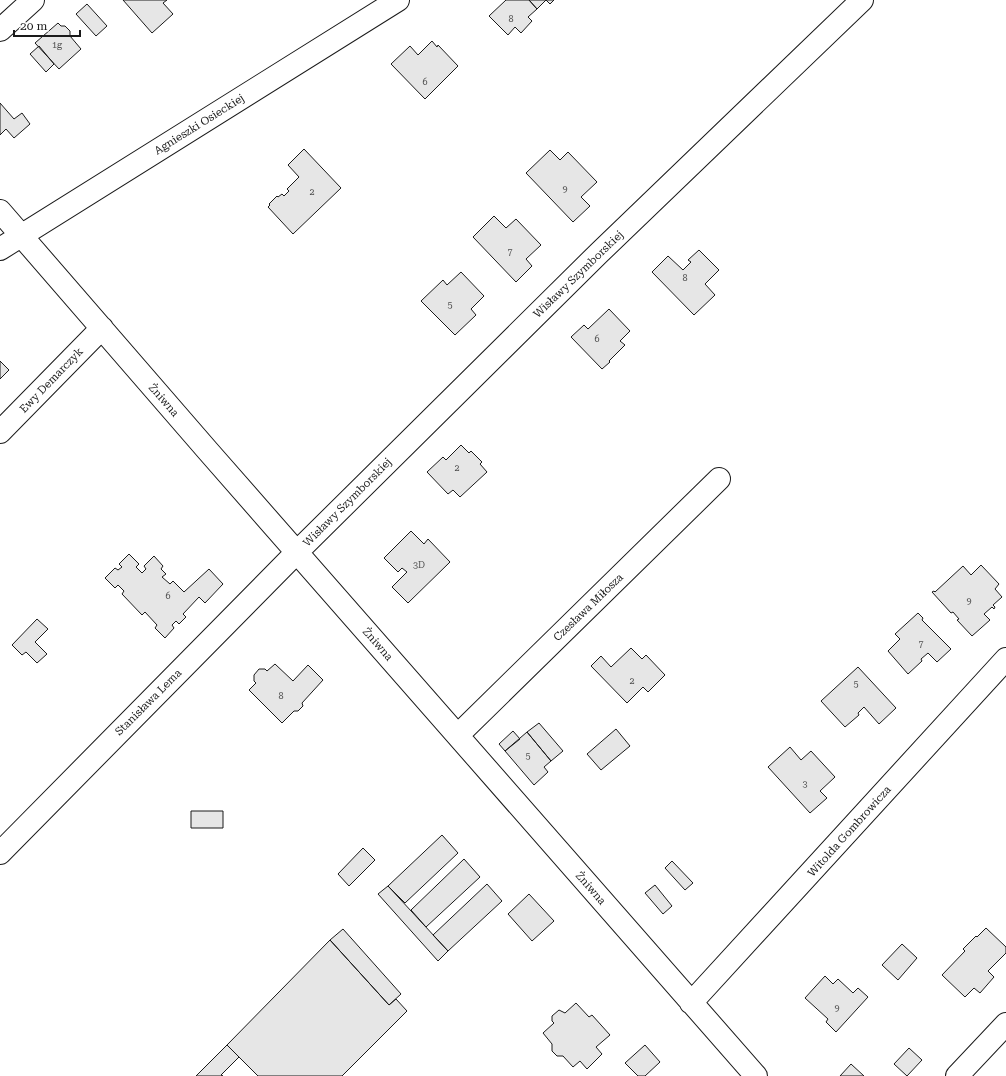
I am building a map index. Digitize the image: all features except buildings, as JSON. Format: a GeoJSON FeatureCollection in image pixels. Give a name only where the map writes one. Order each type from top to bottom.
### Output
{"type":"FeatureCollection","features":[{"type":"Feature","properties":{"kind":"street"},"geometry":{"type":"LineString","coordinates":[[0,30],[33,0]]}},
{"type":"Feature","properties":{"kind":"street","name":"Agnieszki Osieckiej"},"geometry":{"type":"LineString","coordinates":[[0,249],[398,0]]}},
{"type":"Feature","properties":{"kind":"street","name":"Wisławy Szymborskiej"},"geometry":{"type":"LineString","coordinates":[[297,552],[599,253],[862,0]]}},
{"type":"Feature","properties":{"kind":"street","name":"Żniwna"},"geometry":{"type":"LineString","coordinates":[[0,211],[756,1076]]}},
{"type":"Feature","properties":{"kind":"street","name":"Ewy Demarczyk"},"geometry":{"type":"LineString","coordinates":[[0,432],[102,328]]}},
{"type":"Feature","properties":{"kind":"street","name":"Czesława Miłosza"},"geometry":{"type":"LineString","coordinates":[[458,735],[719,479]]}},
{"type":"Feature","properties":{"kind":"street","name":"Stanisława Lema"},"geometry":{"type":"LineString","coordinates":[[0,853],[297,552]]}},
{"type":"Feature","properties":{"kind":"street","name":"Witolda Gombrowicza"},"geometry":{"type":"LineString","coordinates":[[692,1003],[1006,659]]}},
{"type":"Feature","properties":{"kind":"street"},"geometry":{"type":"LineString","coordinates":[[957,1076],[1006,1024]]}}]}
